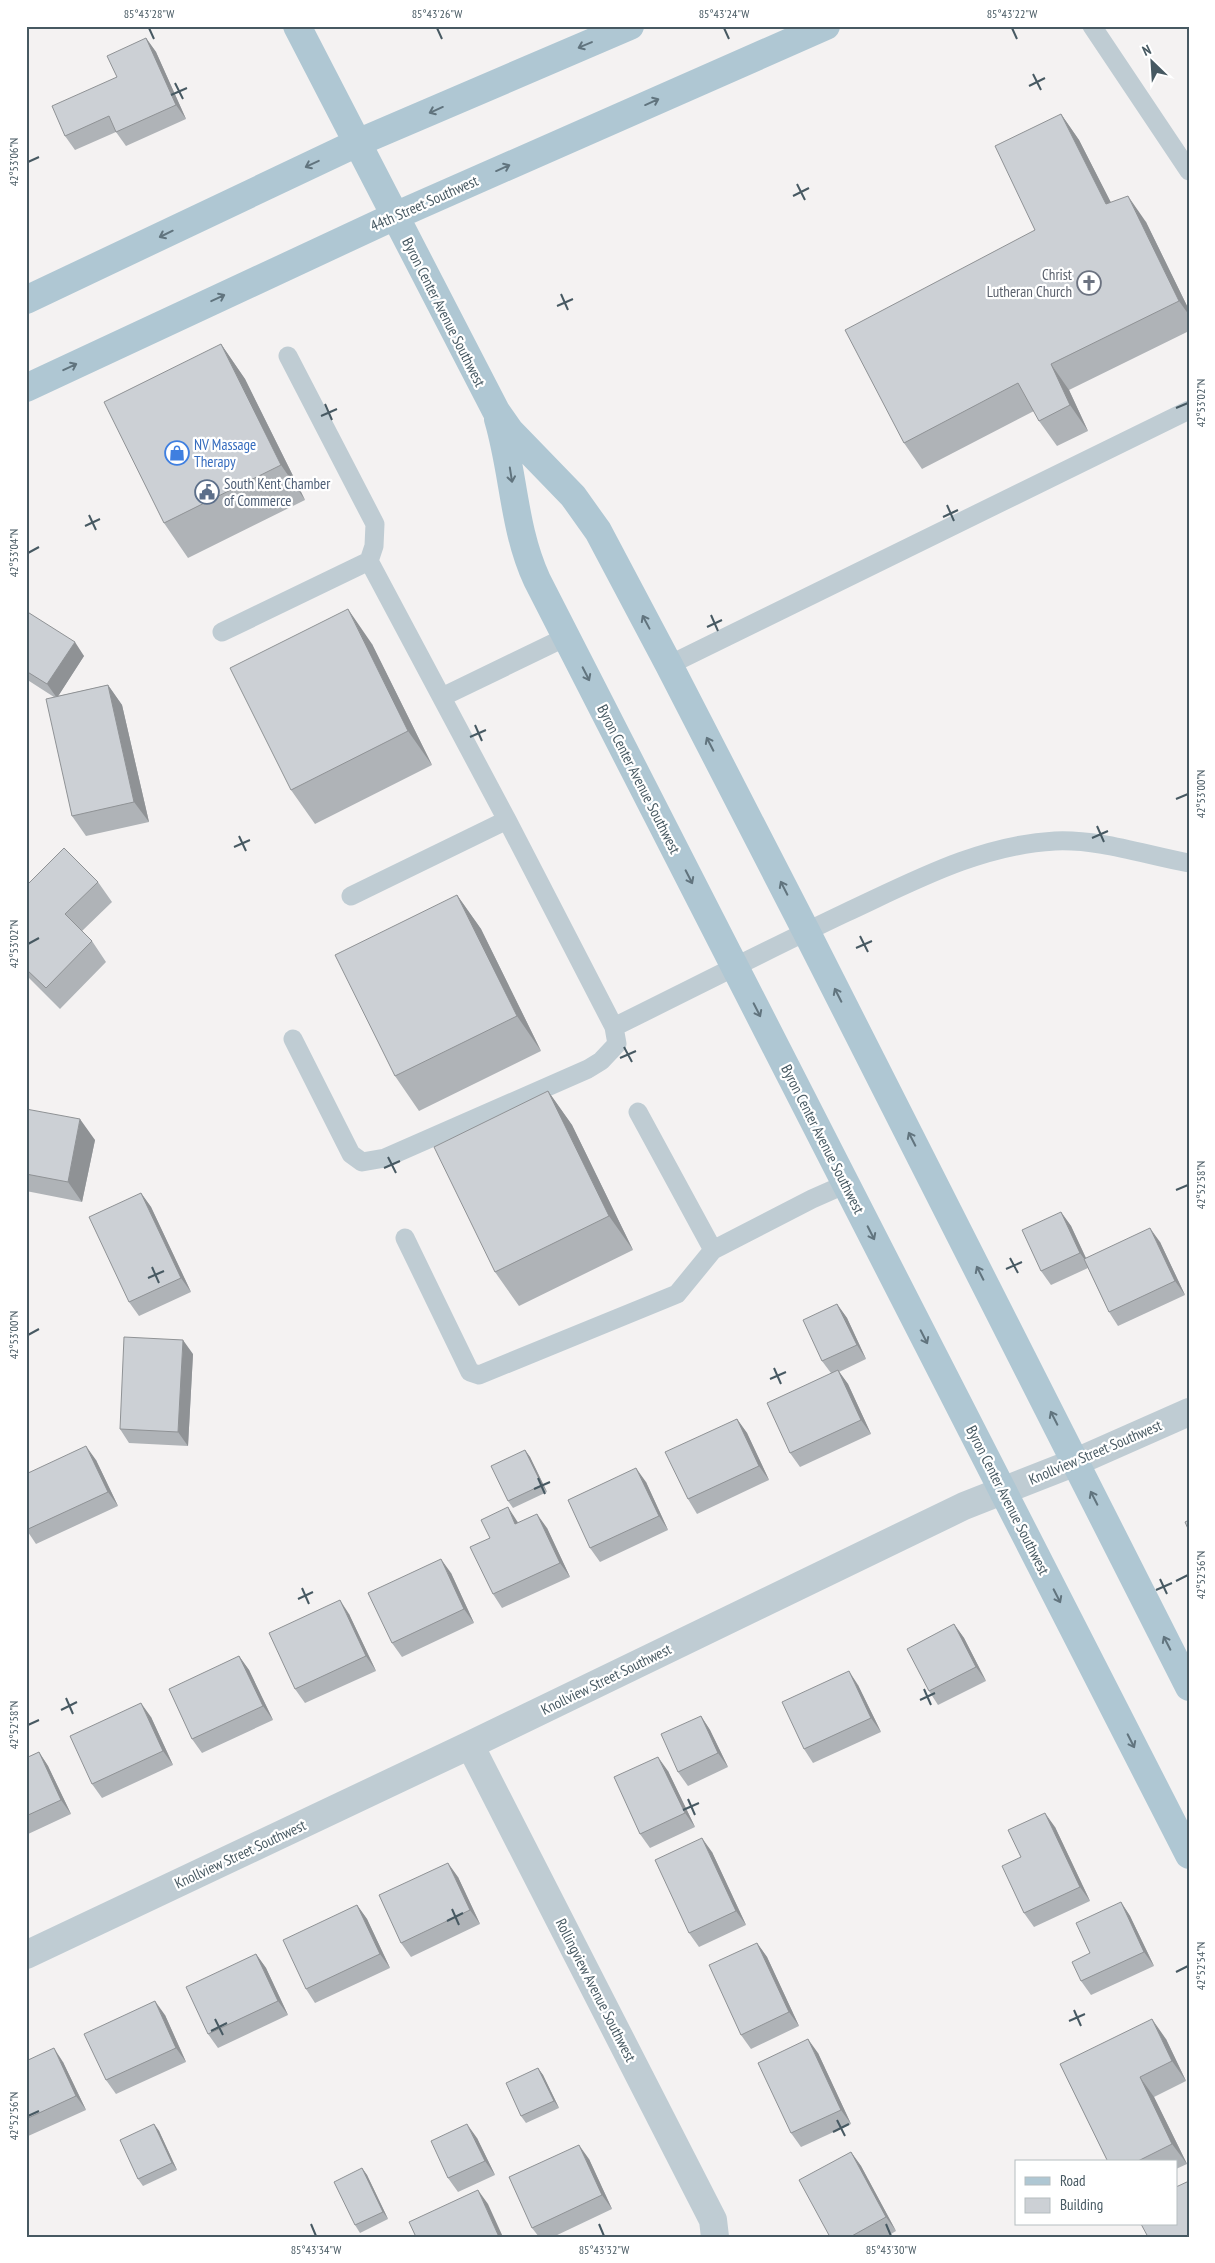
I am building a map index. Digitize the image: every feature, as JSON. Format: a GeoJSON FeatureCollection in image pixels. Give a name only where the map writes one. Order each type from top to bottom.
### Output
{"type":"FeatureCollection","features":[{"type":"Feature","properties":{"kind":"main road","name":"Byron Center Avenue Southwest"},"geometry":{"type":"LineString","coordinates":[[297,26],[496,411],[510,431],[573,496],[587,514],[670,665],[1189,1687]]}},
{"type":"Feature","properties":{"kind":"main road"},"geometry":{"type":"LineString","coordinates":[[26,300],[357,144],[630,26]]}},
{"type":"Feature","properties":{"kind":"main road","name":"44th Street Southwest"},"geometry":{"type":"LineString","coordinates":[[26,388],[394,216],[826,26]]}},
{"type":"Feature","properties":{"kind":"main road","name":"Byron Center Avenue Southwest"},"geometry":{"type":"LineString","coordinates":[[496,411],[507,451],[523,544],[537,580],[1189,1855]]}},
{"type":"Feature","properties":{"kind":"street","name":"Knollview Street Southwest"},"geometry":{"type":"LineString","coordinates":[[26,1956],[470,1745],[964,1506],[1076,1462],[1189,1412]]}},
{"type":"Feature","properties":{"kind":"street","name":"Rollingview Avenue Southwest"},"geometry":{"type":"LineString","coordinates":[[470,1745],[713,2220],[715,2237]]}},
{"type":"Feature","properties":{"kind":"lane"},"geometry":{"type":"LineString","coordinates":[[1092,26],[1189,171]]}},
{"type":"Feature","properties":{"kind":"lane"},"geometry":{"type":"LineString","coordinates":[[288,356],[375,524],[375,540],[369,561],[507,820],[614,1028],[617,1044],[601,1061],[588,1069],[385,1158],[362,1162],[351,1154],[293,1039]]}},
{"type":"Feature","properties":{"kind":"lane"},"geometry":{"type":"LineString","coordinates":[[670,665],[1189,410]]}},
{"type":"Feature","properties":{"kind":"lane"},"geometry":{"type":"LineString","coordinates":[[222,632],[369,561]]}},
{"type":"Feature","properties":{"kind":"lane"},"geometry":{"type":"LineString","coordinates":[[442,697],[566,637]]}},
{"type":"Feature","properties":{"kind":"lane"},"geometry":{"type":"LineString","coordinates":[[351,896],[507,820]]}},
{"type":"Feature","properties":{"kind":"lane"},"geometry":{"type":"LineString","coordinates":[[614,1028],[806,932],[952,865],[989,852],[1021,845],[1078,841],[1112,846],[1189,863]]}},
{"type":"Feature","properties":{"kind":"lane"},"geometry":{"type":"LineString","coordinates":[[638,1112],[713,1250]]}},
{"type":"Feature","properties":{"kind":"lane"},"geometry":{"type":"LineString","coordinates":[[406,1238],[470,1372],[479,1376],[677,1294],[713,1250],[846,1184]]}},
{"type":"Feature","properties":{"kind":"building"},"geometry":{"type":"Polygon","coordinates":[[[146,38],[176,105],[116,132],[109,116],[65,136],[52,106],[117,77],[107,56],[146,38]]]}},
{"type":"Feature","properties":{"kind":"building","name":"Christ Lutheran Church"},"geometry":{"type":"Polygon","coordinates":[[[1061,114],[1106,204],[1128,196],[1179,301],[1051,364],[1070,405],[1039,421],[1018,383],[904,443],[845,330],[1035,230],[995,146],[1061,114]]]}},
{"type":"Feature","properties":{"kind":"building"},"geometry":{"type":"Polygon","coordinates":[[[221,344],[281,465],[164,523],[104,402],[221,344]]]}},
{"type":"Feature","properties":{"kind":"building"},"geometry":{"type":"Polygon","coordinates":[[[348,609],[408,731],[291,790],[230,668],[348,609]]]}},
{"type":"Feature","properties":{"kind":"building"},"geometry":{"type":"Polygon","coordinates":[[[26,611],[75,642],[47,684],[26,671],[26,611]]]}},
{"type":"Feature","properties":{"kind":"building"},"geometry":{"type":"Polygon","coordinates":[[[108,685],[134,802],[72,816],[46,699],[108,685]]]}},
{"type":"Feature","properties":{"kind":"building"},"geometry":{"type":"Polygon","coordinates":[[[64,848],[98,882],[65,914],[92,941],[46,988],[26,969],[26,886],[64,848]]]}},
{"type":"Feature","properties":{"kind":"building"},"geometry":{"type":"Polygon","coordinates":[[[457,895],[517,1016],[395,1076],[335,955],[457,895]]]}},
{"type":"Feature","properties":{"kind":"building"},"geometry":{"type":"Polygon","coordinates":[[[548,1091],[609,1216],[495,1272],[434,1147],[548,1091]]]}},
{"type":"Feature","properties":{"kind":"building"},"geometry":{"type":"Polygon","coordinates":[[[26,1109],[80,1119],[68,1182],[26,1174],[26,1109]]]}},
{"type":"Feature","properties":{"kind":"building"},"geometry":{"type":"Polygon","coordinates":[[[141,1193],[181,1278],[129,1302],[89,1217],[141,1193]]]}},
{"type":"Feature","properties":{"kind":"building"},"geometry":{"type":"Polygon","coordinates":[[[1061,1212],[1080,1253],[1041,1271],[1022,1230],[1061,1212]]]}},
{"type":"Feature","properties":{"kind":"building"},"geometry":{"type":"Polygon","coordinates":[[[1150,1228],[1175,1281],[1109,1312],[1084,1259],[1150,1228]]]}},
{"type":"Feature","properties":{"kind":"building"},"geometry":{"type":"Polygon","coordinates":[[[837,1304],[857,1345],[822,1361],[803,1320],[837,1304]]]}},
{"type":"Feature","properties":{"kind":"building"},"geometry":{"type":"Polygon","coordinates":[[[124,1337],[183,1340],[178,1432],[120,1429],[124,1337]]]}},
{"type":"Feature","properties":{"kind":"building"},"geometry":{"type":"Polygon","coordinates":[[[838,1370],[861,1420],[790,1453],[767,1403],[838,1370]]]}},
{"type":"Feature","properties":{"kind":"building"},"geometry":{"type":"Polygon","coordinates":[[[737,1419],[759,1466],[688,1499],[665,1452],[737,1419]]]}},
{"type":"Feature","properties":{"kind":"building"},"geometry":{"type":"Polygon","coordinates":[[[86,1446],[108,1492],[26,1530],[26,1474],[86,1446]]]}},
{"type":"Feature","properties":{"kind":"building"},"geometry":{"type":"Polygon","coordinates":[[[525,1450],[542,1485],[508,1501],[491,1466],[525,1450]]]}},
{"type":"Feature","properties":{"kind":"building"},"geometry":{"type":"Polygon","coordinates":[[[636,1468],[659,1516],[590,1548],[568,1500],[636,1468]]]}},
{"type":"Feature","properties":{"kind":"building"},"geometry":{"type":"Polygon","coordinates":[[[508,1507],[515,1524],[537,1514],[560,1563],[493,1594],[470,1547],[490,1538],[481,1520],[508,1507]]]}},
{"type":"Feature","properties":{"kind":"building"},"geometry":{"type":"Polygon","coordinates":[[[1189,1520],[1189,1531],[1185,1522],[1189,1520]]]}},
{"type":"Feature","properties":{"kind":"building"},"geometry":{"type":"Polygon","coordinates":[[[441,1559],[464,1609],[392,1643],[368,1593],[441,1559]]]}},
{"type":"Feature","properties":{"kind":"building"},"geometry":{"type":"Polygon","coordinates":[[[340,1600],[366,1656],[295,1689],[269,1633],[340,1600]]]}},
{"type":"Feature","properties":{"kind":"building"},"geometry":{"type":"Polygon","coordinates":[[[954,1624],[976,1667],[929,1691],[907,1649],[954,1624]]]}},
{"type":"Feature","properties":{"kind":"building"},"geometry":{"type":"Polygon","coordinates":[[[239,1656],[263,1706],[192,1739],[169,1689],[239,1656]]]}},
{"type":"Feature","properties":{"kind":"building"},"geometry":{"type":"Polygon","coordinates":[[[849,1671],[871,1718],[804,1749],[782,1702],[849,1671]]]}},
{"type":"Feature","properties":{"kind":"building"},"geometry":{"type":"Polygon","coordinates":[[[141,1703],[163,1751],[92,1784],[70,1736],[141,1703]]]}},
{"type":"Feature","properties":{"kind":"building"},"geometry":{"type":"Polygon","coordinates":[[[701,1716],[718,1753],[678,1772],[661,1734],[701,1716]]]}},
{"type":"Feature","properties":{"kind":"building"},"geometry":{"type":"Polygon","coordinates":[[[39,1752],[61,1800],[26,1816],[26,1758],[39,1752]]]}},
{"type":"Feature","properties":{"kind":"building"},"geometry":{"type":"Polygon","coordinates":[[[658,1757],[685,1813],[640,1834],[614,1777],[658,1757]]]}},
{"type":"Feature","properties":{"kind":"building"},"geometry":{"type":"Polygon","coordinates":[[[1045,1813],[1080,1887],[1024,1913],[1002,1866],[1021,1857],[1008,1830],[1045,1813]]]}},
{"type":"Feature","properties":{"kind":"building"},"geometry":{"type":"Polygon","coordinates":[[[702,1838],[736,1911],[689,1933],[655,1860],[702,1838]]]}},
{"type":"Feature","properties":{"kind":"building"},"geometry":{"type":"Polygon","coordinates":[[[448,1863],[470,1910],[401,1943],[379,1895],[448,1863]]]}},
{"type":"Feature","properties":{"kind":"building"},"geometry":{"type":"Polygon","coordinates":[[[1121,1902],[1144,1952],[1081,1981],[1072,1962],[1090,1953],[1076,1923],[1121,1902]]]}},
{"type":"Feature","properties":{"kind":"building"},"geometry":{"type":"Polygon","coordinates":[[[357,1905],[380,1954],[306,1989],[283,1940],[357,1905]]]}},
{"type":"Feature","properties":{"kind":"building"},"geometry":{"type":"Polygon","coordinates":[[[757,1943],[789,2012],[741,2035],[709,1965],[757,1943]]]}},
{"type":"Feature","properties":{"kind":"building"},"geometry":{"type":"Polygon","coordinates":[[[256,1954],[278,2001],[208,2034],[186,1987],[256,1954]]]}},
{"type":"Feature","properties":{"kind":"building"},"geometry":{"type":"Polygon","coordinates":[[[155,2001],[176,2048],[106,2080],[84,2034],[155,2001]]]}},
{"type":"Feature","properties":{"kind":"building"},"geometry":{"type":"Polygon","coordinates":[[[1152,2019],[1172,2061],[1140,2077],[1172,2144],[1140,2160],[1107,2160],[1060,2064],[1152,2019]]]}},
{"type":"Feature","properties":{"kind":"building"},"geometry":{"type":"Polygon","coordinates":[[[808,2039],[841,2110],[791,2133],[758,2063],[808,2039]]]}},
{"type":"Feature","properties":{"kind":"building"},"geometry":{"type":"Polygon","coordinates":[[[54,2048],[76,2096],[26,2119],[26,2061],[54,2048]]]}},
{"type":"Feature","properties":{"kind":"building"},"geometry":{"type":"Polygon","coordinates":[[[538,2068],[554,2101],[521,2116],[506,2083],[538,2068]]]}},
{"type":"Feature","properties":{"kind":"building"},"geometry":{"type":"Polygon","coordinates":[[[154,2124],[172,2163],[138,2179],[120,2140],[154,2124]]]}},
{"type":"Feature","properties":{"kind":"building"},"geometry":{"type":"Polygon","coordinates":[[[467,2124],[485,2161],[448,2178],[431,2141],[467,2124]]]}},
{"type":"Feature","properties":{"kind":"building"},"geometry":{"type":"Polygon","coordinates":[[[579,2145],[602,2195],[532,2228],[509,2177],[579,2145]]]}},
{"type":"Feature","properties":{"kind":"building"},"geometry":{"type":"Polygon","coordinates":[[[851,2152],[886,2217],[850,2237],[830,2237],[799,2180],[851,2152]]]}},
{"type":"Feature","properties":{"kind":"building"},"geometry":{"type":"Polygon","coordinates":[[[362,2168],[383,2212],[355,2225],[334,2182],[362,2168]]]}},
{"type":"Feature","properties":{"kind":"building"},"geometry":{"type":"Polygon","coordinates":[[[1189,2181],[1189,2237],[1148,2237],[1142,2226],[1178,2226],[1178,2186],[1189,2181]]]}},
{"type":"Feature","properties":{"kind":"building"},"geometry":{"type":"Polygon","coordinates":[[[478,2190],[499,2237],[416,2237],[409,2222],[478,2190]]]}},
{"type":"Feature","properties":{"kind":"place","name":"Christ Lutheran Church"},"geometry":{"type":"Point","coordinates":[1089,283]}},
{"type":"Feature","properties":{"kind":"place","name":"NV Massage Therapy"},"geometry":{"type":"Point","coordinates":[177,453]}},
{"type":"Feature","properties":{"kind":"place","name":"South Kent Chamber of Commerce"},"geometry":{"type":"Point","coordinates":[207,492]}}]}
